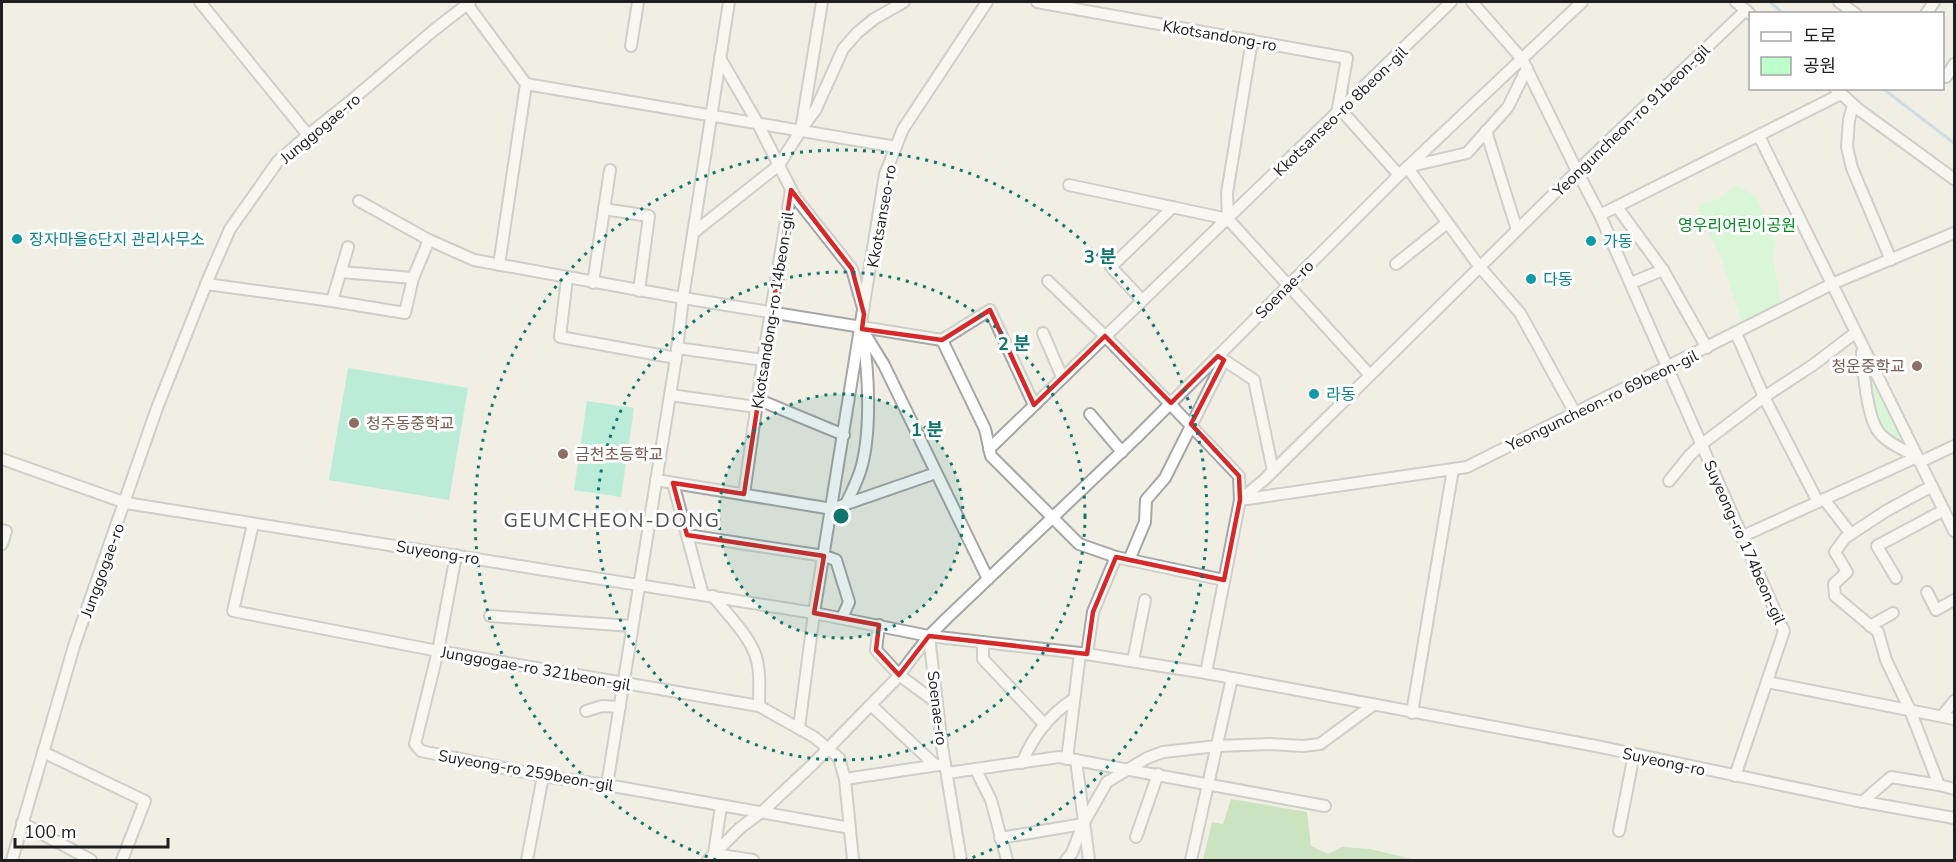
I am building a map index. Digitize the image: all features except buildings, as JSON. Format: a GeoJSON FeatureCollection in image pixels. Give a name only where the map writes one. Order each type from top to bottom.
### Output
{"type":"FeatureCollection","features":[{"type":"Feature","properties":{"kind":"street"},"geometry":{"type":"LineString","coordinates":[[200,2],[308,135]]}},
{"type":"Feature","properties":{"kind":"street"},"geometry":{"type":"LineString","coordinates":[[631,46],[638,2]]}},
{"type":"Feature","properties":{"kind":"street"},"geometry":{"type":"LineString","coordinates":[[607,785],[677,353],[683,298],[729,2]]}},
{"type":"Feature","properties":{"kind":"street"},"geometry":{"type":"LineString","coordinates":[[801,130],[822,2]]}},
{"type":"Feature","properties":{"kind":"street"},"geometry":{"type":"LineString","coordinates":[[693,233],[779,165],[816,109],[843,50],[857,33],[874,19],[904,2]]}},
{"type":"Feature","properties":{"kind":"street","name":"Kkotsanseo-ro"},"geometry":{"type":"LineString","coordinates":[[799,728],[814,613],[862,329],[885,174],[903,129],[987,2]]}},
{"type":"Feature","properties":{"kind":"street","name":"Kkotsandong-ro"},"geometry":{"type":"LineString","coordinates":[[1037,2],[1097,7],[1347,58],[1339,112]]}},
{"type":"Feature","properties":{"kind":"street","name":"Kkotsanseo-ro 8beon-gil"},"geometry":{"type":"LineString","coordinates":[[989,448],[1451,2]]}},
{"type":"Feature","properties":{"kind":"street","name":"Suyeong-ro 174beon-gil"},"geometry":{"type":"LineString","coordinates":[[1472,2],[1524,63],[1600,215],[1785,631],[1735,776]]}},
{"type":"Feature","properties":{"kind":"street","name":"Soenae-ro"},"geometry":{"type":"LineString","coordinates":[[961,861],[942,767],[929,636],[1171,403],[1221,358],[1287,285],[1403,171],[1524,63],[1582,2]]}},
{"type":"Feature","properties":{"kind":"street"},"geometry":{"type":"LineString","coordinates":[[1736,2],[1748,12]]}},
{"type":"Feature","properties":{"kind":"street"},"geometry":{"type":"LineString","coordinates":[[1839,2],[1853,12]]}},
{"type":"Feature","properties":{"kind":"street"},"geometry":{"type":"LineString","coordinates":[[468,3],[526,84],[499,265]]}},
{"type":"Feature","properties":{"kind":"street","name":"Junggogae-ro"},"geometry":{"type":"LineString","coordinates":[[12,861],[74,646],[126,503],[157,408],[230,229],[278,162],[468,3]]}},
{"type":"Feature","properties":{"kind":"street","name":"Yeonguncheon-ro 91beon-gil"},"geometry":{"type":"LineString","coordinates":[[1240,500],[1273,471],[1576,171],[1748,12]]}},
{"type":"Feature","properties":{"kind":"street"},"geometry":{"type":"LineString","coordinates":[[1228,219],[1227,193],[1252,40]]}},
{"type":"Feature","properties":{"kind":"street"},"geometry":{"type":"LineString","coordinates":[[720,58],[757,122],[791,190]]}},
{"type":"Feature","properties":{"kind":"street"},"geometry":{"type":"LineString","coordinates":[[1403,171],[1467,153],[1508,106],[1524,63]]}},
{"type":"Feature","properties":{"kind":"street"},"geometry":{"type":"LineString","coordinates":[[1948,79],[1954,64]]}},
{"type":"Feature","properties":{"kind":"street"},"geometry":{"type":"LineString","coordinates":[[526,84],[896,147]]}},
{"type":"Feature","properties":{"kind":"street"},"geometry":{"type":"LineString","coordinates":[[1600,215],[1759,136],[1838,91],[1853,105],[1954,179]]}},
{"type":"Feature","properties":{"kind":"street"},"geometry":{"type":"LineString","coordinates":[[1853,105],[1849,120],[1847,147],[1852,168],[1891,260]]}},
{"type":"Feature","properties":{"kind":"street"},"geometry":{"type":"LineString","coordinates":[[1339,112],[1403,171],[1520,313],[1575,413]]}},
{"type":"Feature","properties":{"kind":"street"},"geometry":{"type":"LineString","coordinates":[[1486,131],[1517,230]]}},
{"type":"Feature","properties":{"kind":"street"},"geometry":{"type":"LineString","coordinates":[[1759,136],[1954,531]]}},
{"type":"Feature","properties":{"kind":"street"},"geometry":{"type":"LineString","coordinates":[[593,283],[610,170]]}},
{"type":"Feature","properties":{"kind":"street"},"geometry":{"type":"LineString","coordinates":[[1070,185],[1228,219],[1369,374]]}},
{"type":"Feature","properties":{"kind":"street","name":"Kkotsandong-ro 14beon-gil"},"geometry":{"type":"LineString","coordinates":[[791,190],[830,241]]}},
{"type":"Feature","properties":{"kind":"street","name":"Kkotsandong-ro 14beon-gil"},"geometry":{"type":"LineString","coordinates":[[744,494],[756,403],[791,190]]}},
{"type":"Feature","properties":{"kind":"street"},"geometry":{"type":"LineString","coordinates":[[359,201],[429,240],[474,260],[639,291],[862,329],[942,340],[990,310],[1034,405]]}},
{"type":"Feature","properties":{"kind":"street"},"geometry":{"type":"LineString","coordinates":[[1142,300],[1111,267],[1173,207]]}},
{"type":"Feature","properties":{"kind":"street"},"geometry":{"type":"LineString","coordinates":[[1617,207],[1663,270],[1707,348]]}},
{"type":"Feature","properties":{"kind":"street"},"geometry":{"type":"LineString","coordinates":[[604,209],[649,216],[639,291]]}},
{"type":"Feature","properties":{"kind":"street"},"geometry":{"type":"LineString","coordinates":[[1396,264],[1447,223]]}},
{"type":"Feature","properties":{"kind":"street","name":"Yeonguncheon-ro 69beon-gil"},"geometry":{"type":"LineString","coordinates":[[1240,500],[1467,466],[1831,285],[1954,233]]}},
{"type":"Feature","properties":{"kind":"street"},"geometry":{"type":"LineString","coordinates":[[206,284],[405,313],[413,279],[429,240]]}},
{"type":"Feature","properties":{"kind":"street","name":"Kkotsanseo-ro"},"geometry":{"type":"LineString","coordinates":[[830,241],[852,269],[864,314]]}},
{"type":"Feature","properties":{"kind":"street"},"geometry":{"type":"LineString","coordinates":[[332,301],[348,247]]}},
{"type":"Feature","properties":{"kind":"street"},"geometry":{"type":"LineString","coordinates":[[1631,283],[1663,270]]}},
{"type":"Feature","properties":{"kind":"street"},"geometry":{"type":"LineString","coordinates":[[341,272],[413,279]]}},
{"type":"Feature","properties":{"kind":"street"},"geometry":{"type":"LineString","coordinates":[[567,278],[560,337],[677,353],[763,360]]}},
{"type":"Feature","properties":{"kind":"street"},"geometry":{"type":"LineString","coordinates":[[1048,281],[1171,403],[1239,476],[1240,500],[1206,673]]}},
{"type":"Feature","properties":{"kind":"street"},"geometry":{"type":"LineString","coordinates":[[846,504],[862,466],[867,423],[866,357],[862,329]]}},
{"type":"Feature","properties":{"kind":"street"},"geometry":{"type":"LineString","coordinates":[[862,329],[884,365],[988,579]]}},
{"type":"Feature","properties":{"kind":"street"},"geometry":{"type":"LineString","coordinates":[[1043,333],[1062,377]]}},
{"type":"Feature","properties":{"kind":"street"},"geometry":{"type":"LineString","coordinates":[[1736,333],[1764,397],[1821,501],[1851,534]]}},
{"type":"Feature","properties":{"kind":"street","name":"Suyeong-ro 174beon-gil"},"geometry":{"type":"LineString","coordinates":[[1702,444],[1764,397],[1814,365],[1856,333]]}},
{"type":"Feature","properties":{"kind":"street"},"geometry":{"type":"LineString","coordinates":[[942,340],[985,429],[991,456],[1079,544],[1116,557],[1224,580]]}},
{"type":"Feature","properties":{"kind":"street"},"geometry":{"type":"LineString","coordinates":[[1862,346],[1864,382],[1877,430],[1919,460]]}},
{"type":"Feature","properties":{"kind":"street"},"geometry":{"type":"LineString","coordinates":[[1130,560],[1145,522],[1146,500],[1165,478],[1221,358],[1254,380],[1273,471]]}},
{"type":"Feature","properties":{"kind":"street"},"geometry":{"type":"LineString","coordinates":[[670,395],[756,403],[844,435]]}},
{"type":"Feature","properties":{"kind":"street"},"geometry":{"type":"LineString","coordinates":[[1090,414],[1122,452]]}},
{"type":"Feature","properties":{"kind":"street"},"geometry":{"type":"LineString","coordinates":[[1669,481],[1702,444]]}},
{"type":"Feature","properties":{"kind":"street"},"geometry":{"type":"LineString","coordinates":[[1743,536],[1954,446]]}},
{"type":"Feature","properties":{"kind":"street","name":"Suyeong-ro"},"geometry":{"type":"LineString","coordinates":[[2,459],[126,503],[708,595],[842,618],[929,636],[1083,653],[1206,673],[1634,754],[1862,802],[1954,818]]}},
{"type":"Feature","properties":{"kind":"street"},"geometry":{"type":"LineString","coordinates":[[1412,713],[1453,469]]}},
{"type":"Feature","properties":{"kind":"street"},"geometry":{"type":"LineString","coordinates":[[656,480],[832,509],[936,473]]}},
{"type":"Feature","properties":{"kind":"street"},"geometry":{"type":"LineString","coordinates":[[673,483],[687,535],[708,595],[744,635],[755,655],[759,680],[759,706]]}},
{"type":"Feature","properties":{"kind":"street"},"geometry":{"type":"LineString","coordinates":[[1932,486],[1886,511],[1845,538],[1835,552],[1847,572],[1834,584],[1835,596],[1878,633],[1886,660],[1910,710],[1939,785]]}},
{"type":"Feature","properties":{"kind":"street"},"geometry":{"type":"LineString","coordinates":[[1896,578],[1877,546],[1944,510]]}},
{"type":"Feature","properties":{"kind":"street","name":"Junggogae-ro 321beon-gil"},"geometry":{"type":"LineString","coordinates":[[253,524],[233,611],[438,651],[759,706],[814,736],[828,749]]}},
{"type":"Feature","properties":{"kind":"street"},"geometry":{"type":"LineString","coordinates":[[2,544],[4,531]]}},
{"type":"Feature","properties":{"kind":"street"},"geometry":{"type":"LineString","coordinates":[[687,535],[824,556],[836,560],[849,602],[842,618]]}},
{"type":"Feature","properties":{"kind":"street","name":"Suyeong-ro 259beon-gil"},"geometry":{"type":"LineString","coordinates":[[456,555],[438,651],[415,744],[421,751],[543,776],[607,785],[850,828]]}},
{"type":"Feature","properties":{"kind":"street"},"geometry":{"type":"LineString","coordinates":[[1089,861],[1071,759],[1074,699],[1093,612],[1116,557]]}},
{"type":"Feature","properties":{"kind":"street"},"geometry":{"type":"LineString","coordinates":[[1927,592],[1936,610],[1954,600]]}},
{"type":"Feature","properties":{"kind":"street"},"geometry":{"type":"LineString","coordinates":[[1133,661],[1145,600]]}},
{"type":"Feature","properties":{"kind":"street"},"geometry":{"type":"LineString","coordinates":[[1870,626],[1893,614]]}},
{"type":"Feature","properties":{"kind":"street"},"geometry":{"type":"LineString","coordinates":[[490,616],[632,626]]}},
{"type":"Feature","properties":{"kind":"street"},"geometry":{"type":"LineString","coordinates":[[879,625],[876,650],[899,675],[937,703]]}},
{"type":"Feature","properties":{"kind":"street"},"geometry":{"type":"LineString","coordinates":[[712,858],[740,828],[760,813],[828,749],[899,675],[929,636]]}},
{"type":"Feature","properties":{"kind":"street"},"geometry":{"type":"LineString","coordinates":[[983,642],[982,659],[1046,725]]}},
{"type":"Feature","properties":{"kind":"street"},"geometry":{"type":"LineString","coordinates":[[1191,861],[1232,678]]}},
{"type":"Feature","properties":{"kind":"street"},"geometry":{"type":"LineString","coordinates":[[1767,682],[1954,719]]}},
{"type":"Feature","properties":{"kind":"street"},"geometry":{"type":"LineString","coordinates":[[1022,763],[1030,744],[1058,710],[1074,699]]}},
{"type":"Feature","properties":{"kind":"street"},"geometry":{"type":"LineString","coordinates":[[1942,716],[1954,700]]}},
{"type":"Feature","properties":{"kind":"street"},"geometry":{"type":"LineString","coordinates":[[871,705],[942,767]]}},
{"type":"Feature","properties":{"kind":"street"},"geometry":{"type":"LineString","coordinates":[[1066,861],[1072,853],[1083,824],[1107,782],[1147,758],[1163,752],[1217,746],[1320,744],[1373,705]]}},
{"type":"Feature","properties":{"kind":"street"},"geometry":{"type":"LineString","coordinates":[[586,711],[602,706],[620,707]]}},
{"type":"Feature","properties":{"kind":"street"},"geometry":{"type":"LineString","coordinates":[[828,749],[839,758],[844,779],[853,861]]}},
{"type":"Feature","properties":{"kind":"street"},"geometry":{"type":"LineString","coordinates":[[43,752],[145,801],[122,861]]}},
{"type":"Feature","properties":{"kind":"street"},"geometry":{"type":"LineString","coordinates":[[1619,831],[1634,754]]}},
{"type":"Feature","properties":{"kind":"street"},"geometry":{"type":"LineString","coordinates":[[844,779],[942,767],[976,770],[1059,757],[1325,806]]}},
{"type":"Feature","properties":{"kind":"street"},"geometry":{"type":"LineString","coordinates":[[976,770],[991,800],[1007,861]]}},
{"type":"Feature","properties":{"kind":"street"},"geometry":{"type":"LineString","coordinates":[[1136,837],[1158,774]]}},
{"type":"Feature","properties":{"kind":"street"},"geometry":{"type":"LineString","coordinates":[[527,861],[543,776]]}},
{"type":"Feature","properties":{"kind":"street"},"geometry":{"type":"LineString","coordinates":[[1862,802],[1891,777],[1954,789]]}},
{"type":"Feature","properties":{"kind":"street"},"geometry":{"type":"LineString","coordinates":[[712,858],[721,806]]}},
{"type":"Feature","properties":{"kind":"street"},"geometry":{"type":"LineString","coordinates":[[22,823],[91,861]]}},
{"type":"Feature","properties":{"kind":"street"},"geometry":{"type":"LineString","coordinates":[[1000,838],[1083,824]]}},
{"type":"Feature","properties":{"kind":"street"},"geometry":{"type":"LineString","coordinates":[[712,858],[753,861]]}},
{"type":"Feature","properties":{"kind":"highlighted area"},"geometry":{"type":"Polygon","coordinates":[[[791,190],[852,269],[864,314],[862,329],[942,340],[990,310],[1034,405],[1105,336],[1171,403],[1218,356],[1224,360],[1191,424],[1239,476],[1240,500],[1224,580],[1116,557],[1093,612],[1087,654],[929,636],[899,675],[876,650],[879,625],[814,613],[824,556],[687,535],[673,483],[744,494],[791,190]]]}},
{"type":"Feature","properties":{"kind":"green space","name":"영우리어린이공원"},"geometry":{"type":"Polygon","coordinates":[[[1737,185],[1756,197],[1776,242],[1773,257],[1781,303],[1742,322],[1720,254],[1709,235],[1698,207],[1706,202],[1717,200],[1737,185]]]}},
{"type":"Feature","properties":{"kind":"green space"},"geometry":{"type":"Polygon","coordinates":[[[348,368],[468,388],[449,500],[329,480],[348,368]]]}},
{"type":"Feature","properties":{"kind":"green space"},"geometry":{"type":"Polygon","coordinates":[[[1869,373],[1905,445],[1887,433],[1876,416],[1869,373]]]}},
{"type":"Feature","properties":{"kind":"green space"},"geometry":{"type":"Polygon","coordinates":[[[587,401],[634,408],[621,497],[574,490],[587,401]]]}},
{"type":"Feature","properties":{"kind":"green space"},"geometry":{"type":"Polygon","coordinates":[[[1231,799],[1307,812],[1311,846],[1328,854],[1342,847],[1370,849],[1416,860],[1203,860],[1212,822],[1223,824],[1231,799]]]}},
{"type":"Feature","properties":{"kind":"waterway"},"geometry":{"type":"LineString","coordinates":[[1770,2],[1782,12]]}},
{"type":"Feature","properties":{"kind":"waterway"},"geometry":{"type":"LineString","coordinates":[[1885,90],[1954,143]]}},
{"type":"Feature","properties":{"kind":"place","name":"장자마을6단지 관리사무소"},"geometry":{"type":"Point","coordinates":[17,239]}},
{"type":"Feature","properties":{"kind":"place","name":"가동"},"geometry":{"type":"Point","coordinates":[1591,241]}},
{"type":"Feature","properties":{"kind":"place","name":"다동"},"geometry":{"type":"Point","coordinates":[1531,279]}},
{"type":"Feature","properties":{"kind":"place","name":"청운중학교"},"geometry":{"type":"Point","coordinates":[1917,366]}},
{"type":"Feature","properties":{"kind":"place","name":"라동"},"geometry":{"type":"Point","coordinates":[1314,394]}},
{"type":"Feature","properties":{"kind":"place","name":"청주동중학교"},"geometry":{"type":"Point","coordinates":[354,423]}},
{"type":"Feature","properties":{"kind":"place","name":"금천초등학교"},"geometry":{"type":"Point","coordinates":[563,454]}},
{"type":"Feature","properties":{"kind":"district","name":"GEUMCHEON-DONG"},"geometry":{"type":"Point","coordinates":[612,520]}}]}
